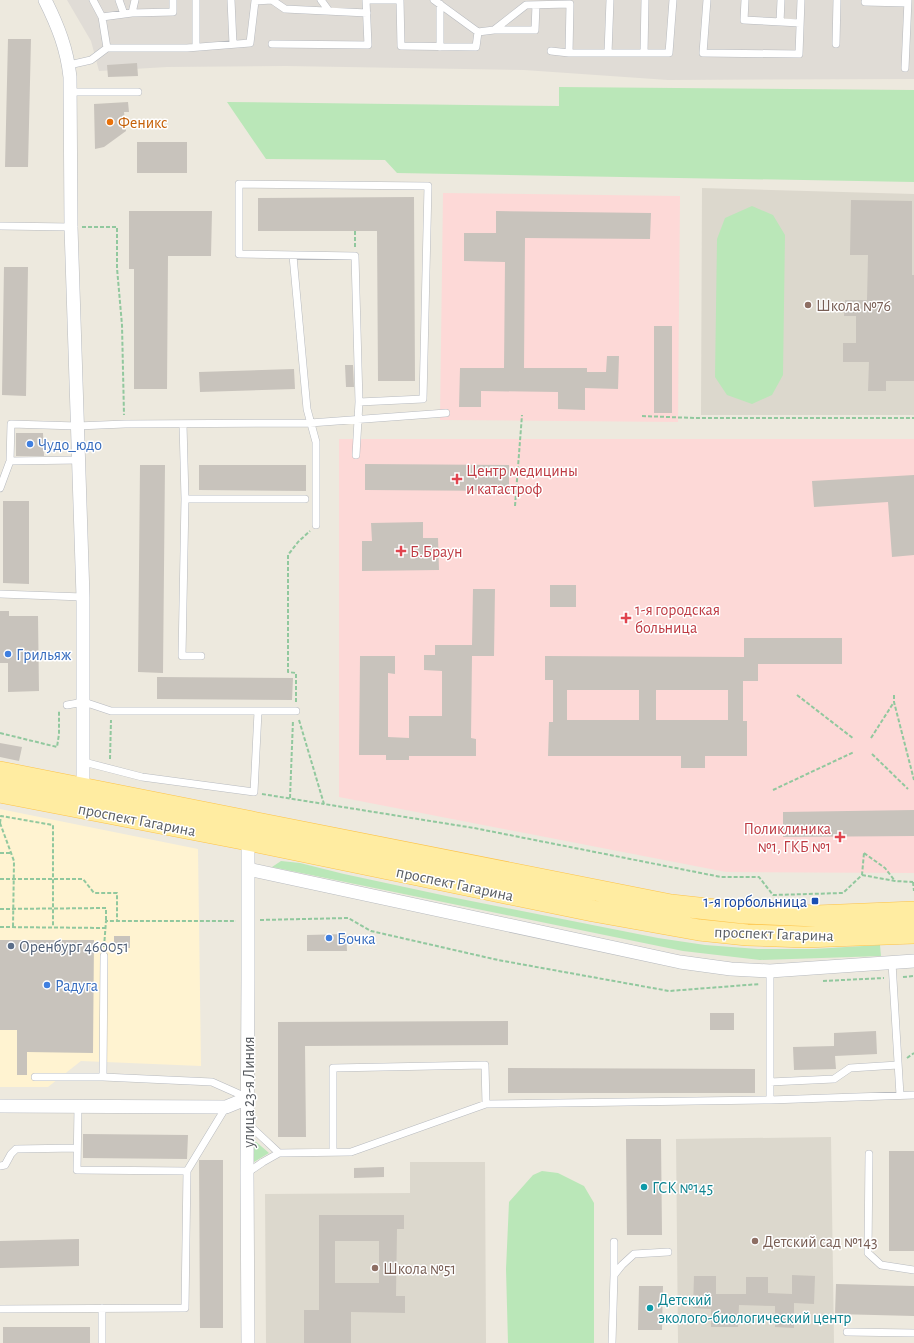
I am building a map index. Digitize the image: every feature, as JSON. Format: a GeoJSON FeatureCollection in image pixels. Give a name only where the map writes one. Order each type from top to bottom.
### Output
{"type":"FeatureCollection","features":[{"type":"Feature","properties":{"kind":"main road","name":"проспект Гагарина"},"geometry":{"type":"LineString","coordinates":[[0,772],[82,798],[248,840],[593,911],[699,930],[747,935],[805,936],[914,933]]}},
{"type":"Feature","properties":{"kind":"main road","name":"проспект Гагарина"},"geometry":{"type":"LineString","coordinates":[[0,792],[82,798],[671,905],[744,913],[794,915],[914,912]]}},
{"type":"Feature","properties":{"kind":"street"},"geometry":{"type":"LineString","coordinates":[[45,0],[64,43],[69,65],[71,227],[83,597],[84,762],[82,798]]}},
{"type":"Feature","properties":{"kind":"street","name":"улица 23-я Линия"},"geometry":{"type":"LineString","coordinates":[[248,840],[248,1343]]}},
{"type":"Feature","properties":{"kind":"street"},"geometry":{"type":"LineString","coordinates":[[248,869],[680,962],[731,969],[770,977],[914,961]]}},
{"type":"Feature","properties":{"kind":"street"},"geometry":{"type":"LineString","coordinates":[[0,1106],[226,1107],[248,1098]]}},
{"type":"Feature","properties":{"kind":"lane"},"geometry":{"type":"LineString","coordinates":[[92,0],[102,17],[107,48]]}},
{"type":"Feature","properties":{"kind":"lane"},"geometry":{"type":"LineString","coordinates":[[119,0],[124,14]]}},
{"type":"Feature","properties":{"kind":"lane"},"geometry":{"type":"LineString","coordinates":[[132,13],[135,0]]}},
{"type":"Feature","properties":{"kind":"lane"},"geometry":{"type":"LineString","coordinates":[[102,17],[132,13],[173,12],[173,0]]}},
{"type":"Feature","properties":{"kind":"lane"},"geometry":{"type":"LineString","coordinates":[[196,0],[196,47]]}},
{"type":"Feature","properties":{"kind":"lane"},"geometry":{"type":"LineString","coordinates":[[232,0],[233,44]]}},
{"type":"Feature","properties":{"kind":"lane"},"geometry":{"type":"LineString","coordinates":[[69,65],[91,60],[107,48],[196,47],[250,43],[255,1],[272,0],[285,9],[367,13]]}},
{"type":"Feature","properties":{"kind":"lane"},"geometry":{"type":"LineString","coordinates":[[321,0],[329,11]]}},
{"type":"Feature","properties":{"kind":"lane"},"geometry":{"type":"LineString","coordinates":[[272,44],[368,45],[366,0],[400,0],[401,46],[476,47],[478,32]]}},
{"type":"Feature","properties":{"kind":"lane"},"geometry":{"type":"LineString","coordinates":[[608,53],[610,0]]}},
{"type":"Feature","properties":{"kind":"lane"},"geometry":{"type":"LineString","coordinates":[[644,53],[645,0]]}},
{"type":"Feature","properties":{"kind":"lane"},"geometry":{"type":"LineString","coordinates":[[551,51],[569,53],[669,53],[673,0]]}},
{"type":"Feature","properties":{"kind":"lane"},"geometry":{"type":"LineString","coordinates":[[707,0],[703,53],[799,54],[801,0]]}},
{"type":"Feature","properties":{"kind":"lane"},"geometry":{"type":"LineString","coordinates":[[746,0],[744,20],[800,22]]}},
{"type":"Feature","properties":{"kind":"lane"},"geometry":{"type":"LineString","coordinates":[[780,22],[781,0]]}},
{"type":"Feature","properties":{"kind":"lane"},"geometry":{"type":"LineString","coordinates":[[836,44],[837,0]]}},
{"type":"Feature","properties":{"kind":"lane"},"geometry":{"type":"LineString","coordinates":[[437,2],[440,46]]}},
{"type":"Feature","properties":{"kind":"lane"},"geometry":{"type":"LineString","coordinates":[[437,2],[478,32],[494,30],[535,30],[536,5]]}},
{"type":"Feature","properties":{"kind":"lane"},"geometry":{"type":"LineString","coordinates":[[494,30],[526,5],[570,2],[569,53]]}},
{"type":"Feature","properties":{"kind":"lane"},"geometry":{"type":"LineString","coordinates":[[865,2],[908,2],[905,68]]}},
{"type":"Feature","properties":{"kind":"lane"},"geometry":{"type":"LineString","coordinates":[[70,92],[138,92]]}},
{"type":"Feature","properties":{"kind":"lane"},"geometry":{"type":"LineString","coordinates":[[356,455],[359,402],[355,256],[239,254],[238,184],[428,186],[423,398],[359,402]]}},
{"type":"Feature","properties":{"kind":"lane"},"geometry":{"type":"LineString","coordinates":[[0,226],[71,227]]}},
{"type":"Feature","properties":{"kind":"lane"},"geometry":{"type":"LineString","coordinates":[[293,256],[307,409],[316,442],[316,525]]}},
{"type":"Feature","properties":{"kind":"lane"},"geometry":{"type":"LineString","coordinates":[[0,488],[10,461],[11,424],[77,426],[124,424],[310,423],[446,413]]}},
{"type":"Feature","properties":{"kind":"lane"},"geometry":{"type":"LineString","coordinates":[[183,424],[185,499],[182,656],[201,656]]}},
{"type":"Feature","properties":{"kind":"lane"},"geometry":{"type":"LineString","coordinates":[[10,461],[79,460]]}},
{"type":"Feature","properties":{"kind":"lane"},"geometry":{"type":"LineString","coordinates":[[185,499],[305,499]]}},
{"type":"Feature","properties":{"kind":"lane"},"geometry":{"type":"LineString","coordinates":[[0,594],[83,597]]}},
{"type":"Feature","properties":{"kind":"lane"},"geometry":{"type":"LineString","coordinates":[[67,705],[84,702],[111,712],[296,711]]}},
{"type":"Feature","properties":{"kind":"lane"},"geometry":{"type":"LineString","coordinates":[[84,762],[142,777],[254,792],[258,712]]}},
{"type":"Feature","properties":{"kind":"lane"},"geometry":{"type":"LineString","coordinates":[[103,1077],[104,956]]}},
{"type":"Feature","properties":{"kind":"lane"},"geometry":{"type":"LineString","coordinates":[[892,963],[900,1095]]}},
{"type":"Feature","properties":{"kind":"lane"},"geometry":{"type":"LineString","coordinates":[[770,977],[770,1100]]}},
{"type":"Feature","properties":{"kind":"lane"},"geometry":{"type":"LineString","coordinates":[[333,1151],[333,1068],[485,1065],[486,1104]]}},
{"type":"Feature","properties":{"kind":"lane"},"geometry":{"type":"LineString","coordinates":[[770,1082],[834,1079],[850,1068],[898,1065]]}},
{"type":"Feature","properties":{"kind":"lane"},"geometry":{"type":"LineString","coordinates":[[35,1077],[103,1077],[212,1082],[248,1098]]}},
{"type":"Feature","properties":{"kind":"lane"},"geometry":{"type":"LineString","coordinates":[[247,1173],[279,1153],[333,1151],[351,1152],[486,1104],[770,1100],[914,1095]]}},
{"type":"Feature","properties":{"kind":"lane"},"geometry":{"type":"LineString","coordinates":[[78,1106],[77,1170],[187,1171]]}},
{"type":"Feature","properties":{"kind":"lane"},"geometry":{"type":"LineString","coordinates":[[0,1309],[185,1308],[187,1171],[226,1107]]}},
{"type":"Feature","properties":{"kind":"lane"},"geometry":{"type":"LineString","coordinates":[[248,1124],[279,1153]]}},
{"type":"Feature","properties":{"kind":"lane"},"geometry":{"type":"LineString","coordinates":[[0,1166],[5,1165],[11,1154],[16,1149],[77,1148]]}},
{"type":"Feature","properties":{"kind":"lane"},"geometry":{"type":"LineString","coordinates":[[869,1154],[868,1253],[882,1265],[914,1270]]}},
{"type":"Feature","properties":{"kind":"lane"},"geometry":{"type":"LineString","coordinates":[[612,1343],[614,1242]]}},
{"type":"Feature","properties":{"kind":"lane"},"geometry":{"type":"LineString","coordinates":[[614,1275],[634,1254],[668,1252]]}},
{"type":"Feature","properties":{"kind":"lane"},"geometry":{"type":"LineString","coordinates":[[102,1308],[102,1343]]}},
{"type":"Feature","properties":{"kind":"lane"},"geometry":{"type":"LineString","coordinates":[[847,1332],[914,1333]]}},
{"type":"Feature","properties":{"kind":"path"},"geometry":{"type":"LineString","coordinates":[[71,227],[117,226],[117,268],[122,325],[124,424]]}},
{"type":"Feature","properties":{"kind":"path"},"geometry":{"type":"LineString","coordinates":[[355,230],[355,256]]}},
{"type":"Feature","properties":{"kind":"path"},"geometry":{"type":"LineString","coordinates":[[515,506],[522,415]]}},
{"type":"Feature","properties":{"kind":"path"},"geometry":{"type":"LineString","coordinates":[[642,416],[694,418],[914,418]]}},
{"type":"Feature","properties":{"kind":"path"},"geometry":{"type":"LineString","coordinates":[[316,525],[288,554],[288,672],[296,673],[296,711],[324,804]]}},
{"type":"Feature","properties":{"kind":"path"},"geometry":{"type":"LineString","coordinates":[[797,695],[854,739]]}},
{"type":"Feature","properties":{"kind":"path"},"geometry":{"type":"LineString","coordinates":[[894,696],[894,702],[914,780]]}},
{"type":"Feature","properties":{"kind":"path"},"geometry":{"type":"LineString","coordinates":[[871,738],[894,702]]}},
{"type":"Feature","properties":{"kind":"path"},"geometry":{"type":"LineString","coordinates":[[0,733],[57,747],[59,734],[59,707]]}},
{"type":"Feature","properties":{"kind":"path"},"geometry":{"type":"LineString","coordinates":[[290,798],[292,724],[296,711]]}},
{"type":"Feature","properties":{"kind":"path"},"geometry":{"type":"LineString","coordinates":[[110,762],[111,712]]}},
{"type":"Feature","properties":{"kind":"path"},"geometry":{"type":"LineString","coordinates":[[773,790],[854,752]]}},
{"type":"Feature","properties":{"kind":"path"},"geometry":{"type":"LineString","coordinates":[[872,754],[908,789]]}},
{"type":"Feature","properties":{"kind":"path"},"geometry":{"type":"LineString","coordinates":[[254,792],[474,828],[721,878],[759,877],[773,895],[843,894],[862,875],[864,853],[885,868],[895,881]]}},
{"type":"Feature","properties":{"kind":"path"},"geometry":{"type":"LineString","coordinates":[[14,927],[14,861],[0,823],[1,816],[53,825],[53,927]]}},
{"type":"Feature","properties":{"kind":"path"},"geometry":{"type":"LineString","coordinates":[[0,853],[11,854]]}},
{"type":"Feature","properties":{"kind":"path"},"geometry":{"type":"LineString","coordinates":[[862,875],[895,881],[914,882],[914,891]]}},
{"type":"Feature","properties":{"kind":"path"},"geometry":{"type":"LineString","coordinates":[[0,879],[83,879],[94,893],[117,893],[117,921]]}},
{"type":"Feature","properties":{"kind":"path"},"geometry":{"type":"LineString","coordinates":[[0,909],[106,908],[104,956]]}},
{"type":"Feature","properties":{"kind":"path"},"geometry":{"type":"LineString","coordinates":[[106,921],[348,918],[371,931],[498,960],[669,991],[770,977]]}},
{"type":"Feature","properties":{"kind":"path"},"geometry":{"type":"LineString","coordinates":[[0,927],[106,928]]}},
{"type":"Feature","properties":{"kind":"path"},"geometry":{"type":"LineString","coordinates":[[816,981],[914,976]]}},
{"type":"Feature","properties":{"kind":"shaded area"},"geometry":{"type":"Polygon","coordinates":[[[67,0],[914,0],[914,79],[668,80],[524,70],[286,66],[167,67],[99,71],[91,41],[67,0]]]}},
{"type":"Feature","properties":{"kind":"shaded area","name":"Школа №76"},"geometry":{"type":"Polygon","coordinates":[[[702,188],[914,194],[914,415],[701,415],[702,188]]]}},
{"type":"Feature","properties":{"kind":"shaded area"},"geometry":{"type":"Polygon","coordinates":[[[443,193],[680,196],[678,422],[440,420],[443,193]]]}},
{"type":"Feature","properties":{"kind":"shaded area","name":"1-я городская больница"},"geometry":{"type":"Polygon","coordinates":[[[339,439],[914,439],[914,873],[726,872],[339,797],[339,439]]]}},
{"type":"Feature","properties":{"kind":"shaded area"},"geometry":{"type":"Polygon","coordinates":[[[0,809],[198,849],[201,1066],[81,1061],[48,1087],[0,1087],[0,809]]]}},
{"type":"Feature","properties":{"kind":"shaded area","name":"Детский сад №143"},"geometry":{"type":"Polygon","coordinates":[[[831,1137],[834,1343],[678,1343],[676,1139],[831,1137]]]}},
{"type":"Feature","properties":{"kind":"shaded area","name":"Школа №51"},"geometry":{"type":"Polygon","coordinates":[[[410,1162],[485,1162],[486,1343],[266,1343],[265,1194],[410,1193],[410,1162]]]}},
{"type":"Feature","properties":{"kind":"green space"},"geometry":{"type":"Polygon","coordinates":[[[559,87],[914,90],[914,182],[397,173],[385,160],[266,159],[227,102],[559,106],[559,87]]]}},
{"type":"Feature","properties":{"kind":"green space"},"geometry":{"type":"Polygon","coordinates":[[[752,206],[773,215],[785,235],[783,375],[772,395],[752,404],[727,395],[715,377],[717,239],[725,218],[752,206]]]}},
{"type":"Feature","properties":{"kind":"green space"},"geometry":{"type":"Polygon","coordinates":[[[281,861],[300,863],[451,897],[658,938],[705,945],[758,949],[813,949],[880,945],[881,956],[760,960],[683,951],[272,867],[281,861]]]}},
{"type":"Feature","properties":{"kind":"green space"},"geometry":{"type":"Polygon","coordinates":[[[254,1140],[269,1153],[254,1162],[254,1140]]]}},
{"type":"Feature","properties":{"kind":"green space"},"geometry":{"type":"Polygon","coordinates":[[[542,1171],[558,1173],[584,1186],[594,1203],[594,1343],[508,1343],[506,1269],[509,1202],[533,1175],[542,1171]]]}},
{"type":"Feature","properties":{"kind":"building"},"geometry":{"type":"Polygon","coordinates":[[[8,39],[31,39],[28,167],[5,167],[8,39]]]}},
{"type":"Feature","properties":{"kind":"building"},"geometry":{"type":"Polygon","coordinates":[[[137,63],[138,76],[108,77],[107,65],[137,63]]]}},
{"type":"Feature","properties":{"kind":"building","name":"Феникс"},"geometry":{"type":"Polygon","coordinates":[[[128,102],[129,112],[124,112],[126,131],[104,147],[95,149],[94,104],[128,102]]]}},
{"type":"Feature","properties":{"kind":"building"},"geometry":{"type":"Polygon","coordinates":[[[137,142],[187,142],[187,173],[137,173],[137,142]]]}},
{"type":"Feature","properties":{"kind":"building"},"geometry":{"type":"Polygon","coordinates":[[[414,197],[415,381],[378,381],[377,231],[258,231],[258,198],[414,197]]]}},
{"type":"Feature","properties":{"kind":"building"},"geometry":{"type":"Polygon","coordinates":[[[851,200],[912,201],[914,381],[886,381],[886,391],[868,391],[869,362],[843,362],[843,343],[856,343],[856,316],[844,316],[845,300],[867,300],[868,255],[850,255],[851,200]]]}},
{"type":"Feature","properties":{"kind":"building"},"geometry":{"type":"Polygon","coordinates":[[[129,211],[212,211],[211,256],[168,256],[167,389],[134,389],[134,269],[129,269],[129,211]]]}},
{"type":"Feature","properties":{"kind":"building"},"geometry":{"type":"Polygon","coordinates":[[[496,211],[651,213],[650,239],[525,238],[524,368],[587,368],[587,372],[606,372],[607,356],[619,356],[618,389],[585,388],[585,410],[558,409],[558,392],[481,391],[481,407],[459,407],[460,368],[504,368],[505,262],[464,261],[464,233],[496,233],[496,211]]]}},
{"type":"Feature","properties":{"kind":"building"},"geometry":{"type":"Polygon","coordinates":[[[4,267],[28,267],[26,396],[2,395],[4,267]]]}},
{"type":"Feature","properties":{"kind":"building"},"geometry":{"type":"Polygon","coordinates":[[[654,326],[672,326],[672,413],[654,413],[654,326]]]}},
{"type":"Feature","properties":{"kind":"building"},"geometry":{"type":"Polygon","coordinates":[[[345,365],[353,365],[354,387],[346,387],[345,365]]]}},
{"type":"Feature","properties":{"kind":"building"},"geometry":{"type":"Polygon","coordinates":[[[294,369],[295,389],[200,392],[199,372],[294,369]]]}},
{"type":"Feature","properties":{"kind":"building"},"geometry":{"type":"Polygon","coordinates":[[[16,433],[43,433],[44,456],[16,456],[16,433]]]}},
{"type":"Feature","properties":{"kind":"building"},"geometry":{"type":"Polygon","coordinates":[[[365,464],[509,465],[509,491],[365,490],[365,464]]]}},
{"type":"Feature","properties":{"kind":"building"},"geometry":{"type":"Polygon","coordinates":[[[140,465],[165,465],[163,673],[138,672],[140,465]]]}},
{"type":"Feature","properties":{"kind":"building"},"geometry":{"type":"Polygon","coordinates":[[[199,465],[306,465],[306,491],[199,490],[199,465]]]}},
{"type":"Feature","properties":{"kind":"building"},"geometry":{"type":"Polygon","coordinates":[[[914,475],[914,555],[892,557],[888,502],[814,507],[812,481],[914,475]]]}},
{"type":"Feature","properties":{"kind":"building"},"geometry":{"type":"Polygon","coordinates":[[[3,501],[29,501],[29,584],[3,583],[3,501]]]}},
{"type":"Feature","properties":{"kind":"building"},"geometry":{"type":"Polygon","coordinates":[[[423,522],[423,538],[438,538],[439,570],[362,571],[362,541],[372,541],[371,523],[423,522]]]}},
{"type":"Feature","properties":{"kind":"building"},"geometry":{"type":"Polygon","coordinates":[[[550,585],[576,585],[576,607],[550,607],[550,585]]]}},
{"type":"Feature","properties":{"kind":"building"},"geometry":{"type":"Polygon","coordinates":[[[473,589],[495,589],[494,656],[472,656],[471,738],[476,739],[476,756],[409,756],[409,760],[386,760],[386,755],[359,755],[360,656],[395,656],[395,674],[388,673],[388,737],[409,738],[409,716],[442,716],[442,671],[424,670],[424,655],[435,655],[435,645],[472,645],[473,589]]]}},
{"type":"Feature","properties":{"kind":"building"},"geometry":{"type":"Polygon","coordinates":[[[0,611],[9,611],[9,616],[38,616],[39,691],[8,692],[8,663],[0,663],[0,611]]]}},
{"type":"Feature","properties":{"kind":"building"},"geometry":{"type":"Polygon","coordinates":[[[744,638],[842,638],[842,664],[758,664],[758,681],[743,681],[743,721],[747,721],[747,756],[705,756],[705,768],[681,768],[681,756],[548,756],[549,722],[553,722],[553,680],[545,680],[545,656],[744,657],[744,638]],[[567,690],[567,720],[639,720],[639,690],[567,690]],[[656,690],[656,720],[728,720],[728,690],[656,690]]]}},
{"type":"Feature","properties":{"kind":"building"},"geometry":{"type":"Polygon","coordinates":[[[157,677],[293,678],[292,700],[157,699],[157,677]]]}},
{"type":"Feature","properties":{"kind":"building"},"geometry":{"type":"Polygon","coordinates":[[[0,743],[22,747],[19,761],[0,757],[0,743]]]}},
{"type":"Feature","properties":{"kind":"building"},"geometry":{"type":"Polygon","coordinates":[[[914,810],[914,836],[783,837],[783,812],[914,810]]]}},
{"type":"Feature","properties":{"kind":"building"},"geometry":{"type":"Polygon","coordinates":[[[346,934],[347,951],[307,951],[307,935],[346,934]]]}},
{"type":"Feature","properties":{"kind":"building"},"geometry":{"type":"Polygon","coordinates":[[[114,936],[130,936],[130,948],[114,948],[114,936]]]}},
{"type":"Feature","properties":{"kind":"building","name":"Радуга"},"geometry":{"type":"Polygon","coordinates":[[[0,940],[94,940],[93,1053],[27,1052],[27,1075],[17,1075],[17,1030],[0,1030],[0,940]]]}},
{"type":"Feature","properties":{"kind":"building"},"geometry":{"type":"Polygon","coordinates":[[[710,1013],[734,1013],[734,1030],[710,1030],[710,1013]]]}},
{"type":"Feature","properties":{"kind":"building"},"geometry":{"type":"Polygon","coordinates":[[[508,1021],[508,1045],[305,1046],[306,1137],[278,1137],[278,1022],[508,1021]]]}},
{"type":"Feature","properties":{"kind":"building"},"geometry":{"type":"Polygon","coordinates":[[[876,1031],[877,1054],[835,1056],[836,1069],[794,1070],[793,1047],[834,1046],[834,1033],[876,1031]]]}},
{"type":"Feature","properties":{"kind":"building"},"geometry":{"type":"Polygon","coordinates":[[[508,1068],[755,1069],[755,1093],[508,1093],[508,1068]]]}},
{"type":"Feature","properties":{"kind":"building"},"geometry":{"type":"Polygon","coordinates":[[[83,1134],[188,1135],[187,1159],[83,1158],[83,1134]]]}},
{"type":"Feature","properties":{"kind":"building","name":"ГСК №145"},"geometry":{"type":"Polygon","coordinates":[[[626,1139],[661,1139],[662,1235],[627,1235],[626,1139]]]}},
{"type":"Feature","properties":{"kind":"building"},"geometry":{"type":"Polygon","coordinates":[[[889,1151],[914,1151],[914,1251],[889,1251],[889,1151]]]}},
{"type":"Feature","properties":{"kind":"building"},"geometry":{"type":"Polygon","coordinates":[[[199,1160],[223,1160],[223,1328],[200,1328],[199,1160]]]}},
{"type":"Feature","properties":{"kind":"building"},"geometry":{"type":"Polygon","coordinates":[[[384,1167],[384,1177],[354,1178],[354,1168],[384,1167]]]}},
{"type":"Feature","properties":{"kind":"building"},"geometry":{"type":"Polygon","coordinates":[[[319,1215],[404,1215],[404,1229],[397,1229],[396,1296],[405,1296],[405,1313],[351,1312],[351,1343],[304,1343],[304,1310],[319,1310],[319,1215]],[[335,1241],[335,1283],[379,1283],[379,1241],[335,1241]]]}},
{"type":"Feature","properties":{"kind":"building"},"geometry":{"type":"Polygon","coordinates":[[[79,1239],[79,1266],[0,1268],[0,1241],[79,1239]]]}},
{"type":"Feature","properties":{"kind":"building"},"geometry":{"type":"Polygon","coordinates":[[[792,1275],[815,1276],[814,1304],[794,1303],[794,1328],[775,1327],[775,1306],[739,1305],[738,1327],[711,1327],[711,1309],[693,1308],[694,1276],[716,1276],[716,1294],[746,1294],[746,1277],[768,1277],[768,1293],[792,1294],[792,1275]]]}},
{"type":"Feature","properties":{"kind":"building"},"geometry":{"type":"Polygon","coordinates":[[[836,1284],[914,1286],[914,1316],[835,1314],[836,1284]]]}},
{"type":"Feature","properties":{"kind":"building","name":"Детский эколого-биологический центр"},"geometry":{"type":"Polygon","coordinates":[[[639,1286],[663,1286],[662,1330],[638,1330],[639,1286]]]}},
{"type":"Feature","properties":{"kind":"building"},"geometry":{"type":"Polygon","coordinates":[[[3,1327],[90,1327],[90,1343],[3,1343],[3,1327]]]}},
{"type":"Feature","properties":{"kind":"place","name":"Феникс"},"geometry":{"type":"Point","coordinates":[110,122]}},
{"type":"Feature","properties":{"kind":"place","name":"Школа №76"},"geometry":{"type":"Point","coordinates":[808,305]}},
{"type":"Feature","properties":{"kind":"place","name":"Чудо_юдо"},"geometry":{"type":"Point","coordinates":[30,444]}},
{"type":"Feature","properties":{"kind":"place","name":"Центр медицины и катастроф"},"geometry":{"type":"Point","coordinates":[457,479]}},
{"type":"Feature","properties":{"kind":"place","name":"Б.Браун"},"geometry":{"type":"Point","coordinates":[401,551]}},
{"type":"Feature","properties":{"kind":"place","name":"1-я городская больница"},"geometry":{"type":"Point","coordinates":[626,618]}},
{"type":"Feature","properties":{"kind":"place","name":"Грильяж"},"geometry":{"type":"Point","coordinates":[8,654]}},
{"type":"Feature","properties":{"kind":"place","name":"Поликлиника №1, ГКБ №1"},"geometry":{"type":"Point","coordinates":[840,837]}},
{"type":"Feature","properties":{"kind":"place","name":"1-я горбольница"},"geometry":{"type":"Point","coordinates":[815,901]}},
{"type":"Feature","properties":{"kind":"place","name":"Бочка"},"geometry":{"type":"Point","coordinates":[329,938]}},
{"type":"Feature","properties":{"kind":"place","name":"Оренбург 460051"},"geometry":{"type":"Point","coordinates":[11,946]}},
{"type":"Feature","properties":{"kind":"place","name":"Радуга"},"geometry":{"type":"Point","coordinates":[47,985]}},
{"type":"Feature","properties":{"kind":"place","name":"ГСК №145"},"geometry":{"type":"Point","coordinates":[644,1187]}},
{"type":"Feature","properties":{"kind":"place","name":"Детский сад №143"},"geometry":{"type":"Point","coordinates":[755,1241]}},
{"type":"Feature","properties":{"kind":"place","name":"Школа №51"},"geometry":{"type":"Point","coordinates":[375,1268]}},
{"type":"Feature","properties":{"kind":"place","name":"Детский эколого-биологический центр"},"geometry":{"type":"Point","coordinates":[650,1308]}}]}
